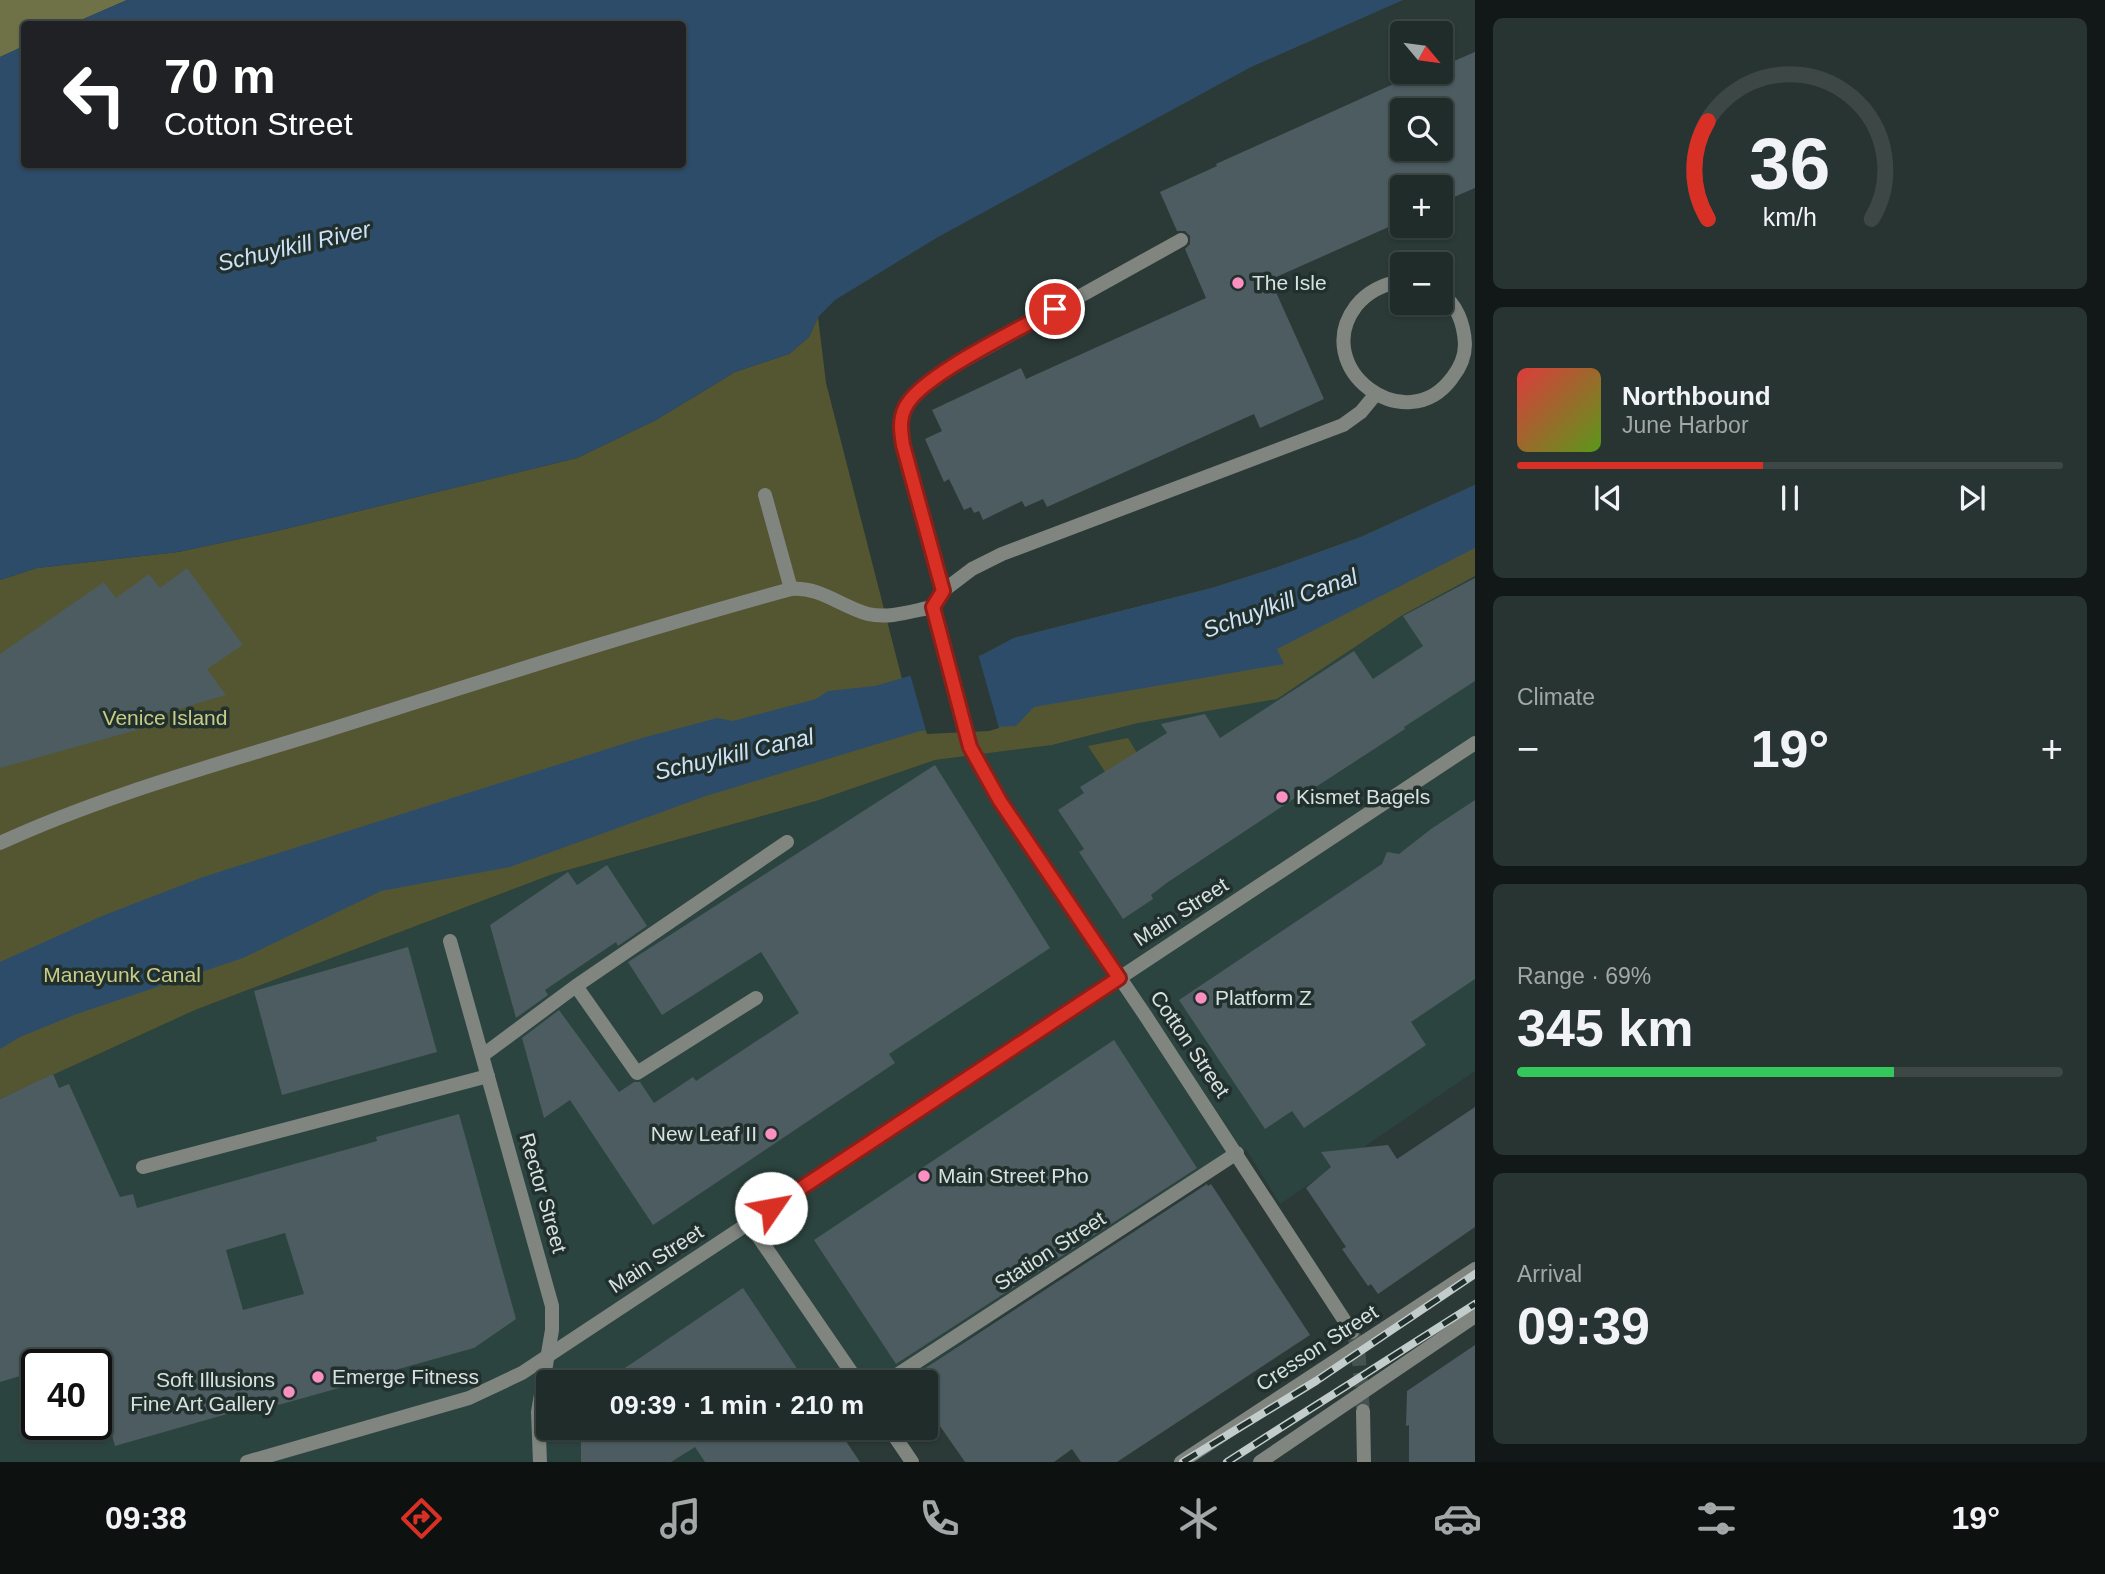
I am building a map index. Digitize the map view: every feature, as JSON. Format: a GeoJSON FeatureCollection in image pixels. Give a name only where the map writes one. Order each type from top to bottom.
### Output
{"type":"FeatureCollection","features":[{"type":"Feature","properties":{"kind":"street"},"geometry":{"type":"LineString","coordinates":[[943,591],[903,445],[900,425],[905,407],[914,393],[947,369],[1181,240]]}},
{"type":"Feature","properties":{"kind":"street"},"geometry":{"type":"LineString","coordinates":[[1390,283],[1369,292],[1355,307],[1346,325],[1344,345],[1349,365],[1360,382],[1375,395],[1394,402],[1413,402],[1432,396],[1448,384],[1470,350],[1457,311],[1453,307]]}},
{"type":"Feature","properties":{"kind":"street"},"geometry":{"type":"LineString","coordinates":[[0,843],[40,825],[143,788],[536,664],[791,589],[806,589],[866,614],[885,617],[933,607],[943,591],[972,569],[1002,554],[1343,425],[1361,412],[1375,395]]}},
{"type":"Feature","properties":{"kind":"street"},"geometry":{"type":"LineString","coordinates":[[765,495],[791,589]]}},
{"type":"Feature","properties":{"kind":"street","name":"Cotton Street"},"geometry":{"type":"LineString","coordinates":[[933,607],[970,747],[1000,801],[1237,1153],[1352,1332]]}},
{"type":"Feature","properties":{"kind":"street","name":"Main Street"},"geometry":{"type":"LineString","coordinates":[[247,1462],[469,1398],[522,1373],[1475,743]]}},
{"type":"Feature","properties":{"kind":"street"},"geometry":{"type":"LineString","coordinates":[[483,1055],[576,986],[788,842]]}},
{"type":"Feature","properties":{"kind":"street","name":"Rector Street"},"geometry":{"type":"LineString","coordinates":[[450,941],[550,1297],[552,1329],[538,1412],[540,1462]]}},
{"type":"Feature","properties":{"kind":"street"},"geometry":{"type":"LineString","coordinates":[[576,986],[637,1073],[756,998]]}},
{"type":"Feature","properties":{"kind":"street"},"geometry":{"type":"LineString","coordinates":[[143,1167],[488,1076]]}},
{"type":"Feature","properties":{"kind":"street","name":"Station Street"},"geometry":{"type":"LineString","coordinates":[[904,1370],[1237,1153]]}},
{"type":"Feature","properties":{"kind":"street"},"geometry":{"type":"LineString","coordinates":[[749,1223],[850,1370]]}},
{"type":"Feature","properties":{"kind":"street","name":"Cresson Street"},"geometry":{"type":"LineString","coordinates":[[1181,1462],[1475,1269]]}},
{"type":"Feature","properties":{"kind":"street"},"geometry":{"type":"LineString","coordinates":[[1260,1462],[1475,1316]]}},
{"type":"Feature","properties":{"kind":"street"},"geometry":{"type":"LineString","coordinates":[[1363,1411],[1364,1462]]}},
{"type":"Feature","properties":{"kind":"street"},"geometry":{"type":"LineString","coordinates":[[897,1440],[912,1462]]}},
{"type":"Feature","properties":{"kind":"shaded area"},"geometry":{"type":"Polygon","coordinates":[[[1475,576],[1475,1071],[1280,1204],[1246,1149],[923,1370],[536,1370],[536,1440],[821,1440],[789,1462],[0,1462],[0,1099],[195,1010],[553,874],[816,801],[935,760],[1052,745],[1138,723],[1401,616],[1475,576]]]}},
{"type":"Feature","properties":{"kind":"green space"},"geometry":{"type":"Polygon","coordinates":[[[0,0],[127,0],[79,21],[21,21],[21,47],[0,57],[0,0]]]}},
{"type":"Feature","properties":{"kind":"green space","name":"Venice Island"},"geometry":{"type":"Polygon","coordinates":[[[818,317],[826,383],[902,679],[982,655],[1014,638],[1212,588],[1275,568],[1361,537],[1475,485],[1475,576],[1401,616],[1277,699],[1138,723],[1052,745],[935,760],[816,801],[553,874],[195,1010],[0,1099],[0,580],[37,568],[178,552],[277,531],[577,458],[656,420],[735,372],[789,354],[809,337],[818,317]]]}},
{"type":"Feature","properties":{"kind":"green space"},"geometry":{"type":"Polygon","coordinates":[[[1128,738],[1137,753],[1131,811],[1088,746],[1128,738]]]}},
{"type":"Feature","properties":{"kind":"water","name":"Schuylkill River"},"geometry":{"type":"Polygon","coordinates":[[[127,0],[1403,0],[1251,67],[938,237],[835,300],[818,317],[809,337],[789,354],[735,372],[656,420],[577,458],[277,531],[178,552],[37,568],[0,580],[0,57],[21,47],[21,168],[686,168],[686,21],[79,21],[127,0]]]}},
{"type":"Feature","properties":{"kind":"water","name":"Manayunk Canal"},"geometry":{"type":"Polygon","coordinates":[[[1475,485],[1475,548],[1277,649],[1284,664],[1034,707],[1016,726],[920,731],[706,796],[510,867],[381,891],[243,958],[74,1015],[20,1037],[0,1049],[0,962],[102,916],[203,877],[642,738],[717,718],[733,721],[816,699],[828,691],[875,686],[982,655],[1014,638],[1212,588],[1361,537],[1475,485]]]}},
{"type":"Feature","properties":{"kind":"pier"},"geometry":{"type":"Polygon","coordinates":[[[978,654],[999,728],[989,731],[927,734],[910,674],[978,654]]]}},
{"type":"Feature","properties":{"kind":"building","name":"The Isle"},"geometry":{"type":"Polygon","coordinates":[[[1475,52],[1475,188],[1453,197],[1453,175],[1390,175],[1390,226],[1274,278],[1278,289],[1275,290],[1324,399],[1260,428],[1254,414],[1047,507],[1043,499],[1025,507],[1022,501],[983,520],[979,511],[974,513],[971,507],[964,510],[949,479],[944,482],[925,439],[942,431],[932,410],[1021,368],[1026,379],[1206,298],[1185,249],[1190,244],[1190,236],[1185,231],[1177,231],[1160,192],[1217,166],[1216,164],[1393,84],[1453,84],[1453,61],[1475,52]]]}},
{"type":"Feature","properties":{"kind":"building"},"geometry":{"type":"Polygon","coordinates":[[[187,568],[243,645],[207,669],[226,695],[145,719],[151,726],[0,768],[0,654],[104,582],[116,598],[149,574],[160,588],[187,568]]]}},
{"type":"Feature","properties":{"kind":"building"},"geometry":{"type":"Polygon","coordinates":[[[1475,578],[1475,681],[1168,882],[1151,895],[1153,899],[1123,919],[1079,852],[1084,849],[1058,810],[1084,793],[1080,787],[1167,733],[1161,724],[1205,714],[1220,738],[1354,651],[1373,679],[1423,646],[1403,616],[1475,578]]]}},
{"type":"Feature","properties":{"kind":"building"},"geometry":{"type":"Polygon","coordinates":[[[935,765],[1050,948],[889,1054],[895,1063],[653,1225],[570,1100],[544,1118],[522,1038],[559,1010],[619,1092],[634,1082],[640,1082],[654,1103],[693,1077],[696,1081],[799,1013],[761,952],[662,1015],[628,962],[935,765]]]}},
{"type":"Feature","properties":{"kind":"building"},"geometry":{"type":"Polygon","coordinates":[[[1475,800],[1475,979],[1411,1022],[1426,1045],[1304,1128],[1292,1111],[1265,1129],[1179,1000],[1382,864],[1387,852],[1399,854],[1475,800]]]}},
{"type":"Feature","properties":{"kind":"building"},"geometry":{"type":"Polygon","coordinates":[[[607,865],[647,926],[618,946],[616,942],[545,990],[548,995],[516,1018],[490,925],[568,872],[577,885],[607,865]]]}},
{"type":"Feature","properties":{"kind":"building"},"geometry":{"type":"Polygon","coordinates":[[[408,947],[437,1052],[282,1095],[254,991],[408,947]]]}},
{"type":"Feature","properties":{"kind":"building"},"geometry":{"type":"Polygon","coordinates":[[[1114,1040],[1197,1168],[896,1364],[814,1240],[1114,1040]]]}},
{"type":"Feature","properties":{"kind":"building"},"geometry":{"type":"Polygon","coordinates":[[[53,1074],[59,1088],[69,1084],[120,1197],[133,1194],[137,1208],[377,1141],[376,1137],[459,1114],[516,1319],[474,1348],[278,1405],[276,1400],[115,1446],[112,1435],[112,1349],[21,1349],[21,1376],[0,1382],[0,1099],[53,1074]],[[285,1233],[226,1250],[243,1310],[304,1294],[285,1233]]]}},
{"type":"Feature","properties":{"kind":"building"},"geometry":{"type":"Polygon","coordinates":[[[1475,1107],[1475,1227],[1378,1294],[1371,1284],[1368,1286],[1342,1249],[1346,1247],[1306,1188],[1331,1167],[1321,1152],[1388,1145],[1397,1159],[1475,1107]]]}},
{"type":"Feature","properties":{"kind":"building"},"geometry":{"type":"Polygon","coordinates":[[[1207,1184],[1211,1184],[1310,1335],[1117,1462],[1081,1462],[1072,1449],[1054,1462],[965,1462],[938,1423],[938,1370],[922,1370],[1207,1184]]]}},
{"type":"Feature","properties":{"kind":"building"},"geometry":{"type":"Polygon","coordinates":[[[743,1288],[798,1370],[621,1370],[743,1288]]]}},
{"type":"Feature","properties":{"kind":"building"},"geometry":{"type":"Polygon","coordinates":[[[1475,1345],[1475,1462],[1409,1462],[1407,1391],[1475,1345]]]}},
{"type":"Feature","properties":{"kind":"building"},"geometry":{"type":"Polygon","coordinates":[[[581,1440],[845,1440],[860,1462],[705,1462],[695,1447],[671,1462],[581,1462],[581,1440]]]}},
{"type":"Feature","properties":{"kind":"tunnel"},"geometry":{"type":"LineString","coordinates":[[1352,1332],[1358,1347],[1363,1411]]}},
{"type":"Feature","properties":{"kind":"railway"},"geometry":{"type":"LineString","coordinates":[[1183,1462],[1316,1381],[1475,1274]]}},
{"type":"Feature","properties":{"kind":"railway"},"geometry":{"type":"LineString","coordinates":[[1227,1462],[1475,1304]]}},
{"type":"Feature","properties":{"kind":"place","name":"The Isle"},"geometry":{"type":"Point","coordinates":[1238,283]}},
{"type":"Feature","properties":{"kind":"place","name":"Kismet Bagels"},"geometry":{"type":"Point","coordinates":[1282,797]}},
{"type":"Feature","properties":{"kind":"place","name":"Platform Z"},"geometry":{"type":"Point","coordinates":[1201,998]}},
{"type":"Feature","properties":{"kind":"place","name":"New Leaf II"},"geometry":{"type":"Point","coordinates":[771,1134]}},
{"type":"Feature","properties":{"kind":"place","name":"Main Street Pho"},"geometry":{"type":"Point","coordinates":[924,1176]}},
{"type":"Feature","properties":{"kind":"place","name":"Emerge Fitness"},"geometry":{"type":"Point","coordinates":[318,1377]}},
{"type":"Feature","properties":{"kind":"place","name":"Soft Illusions Fine Art Gallery"},"geometry":{"type":"Point","coordinates":[289,1392]}},
{"type":"Feature","properties":{"kind":"route"},"geometry":{"type":"LineString","coordinates":[[771,1208],[1119,978],[1000,801],[970,747],[933,607],[943,591],[903,445],[900,425],[905,407],[914,393],[947,369],[1055,309]]}},
{"type":"Feature","properties":{"kind":"water label","name":"Schuylkill Canal"},"geometry":{"type":"Point","coordinates":[1280,603]}},
{"type":"Feature","properties":{"kind":"water label","name":"Schuylkill Canal"},"geometry":{"type":"Point","coordinates":[734,754]}}]}
